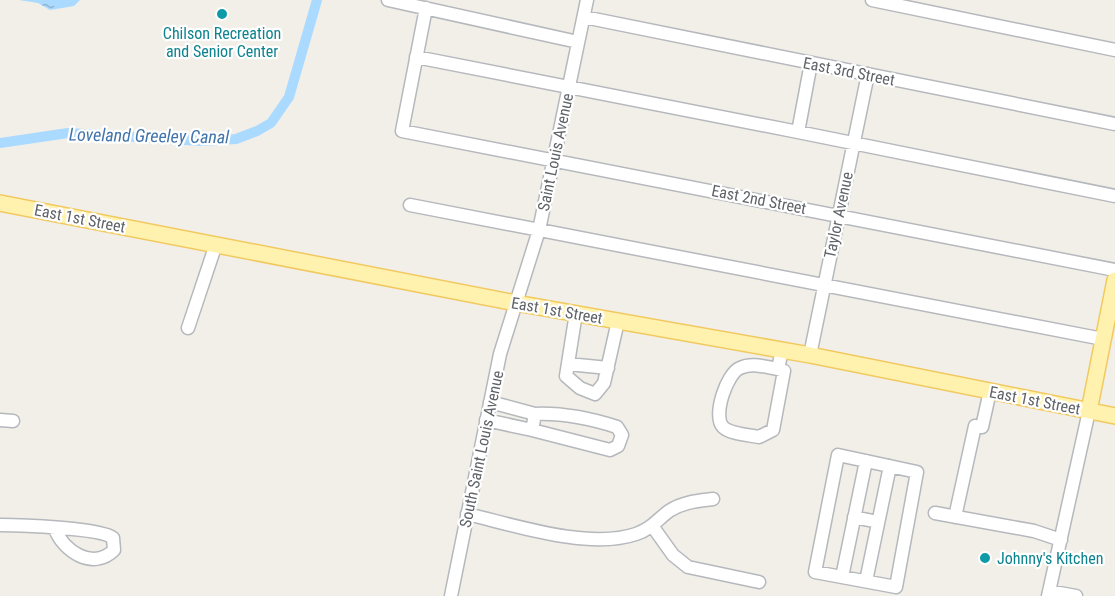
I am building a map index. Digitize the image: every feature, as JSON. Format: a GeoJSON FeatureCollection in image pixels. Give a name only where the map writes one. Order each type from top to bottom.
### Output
{"type":"FeatureCollection","features":[{"type":"Feature","properties":{"kind":"main road","name":"East 1st Street"},"geometry":{"type":"LineString","coordinates":[[0,203],[516,303],[810,355],[1115,416]]}},
{"type":"Feature","properties":{"kind":"main road"},"geometry":{"type":"LineString","coordinates":[[1089,411],[1115,280]]}},
{"type":"Feature","properties":{"kind":"street"},"geometry":{"type":"LineString","coordinates":[[388,0],[578,42]]}},
{"type":"Feature","properties":{"kind":"street","name":"Saint Louis Avenue"},"geometry":{"type":"LineString","coordinates":[[516,303],[539,230],[587,0]]}},
{"type":"Feature","properties":{"kind":"street"},"geometry":{"type":"LineString","coordinates":[[872,0],[1115,50]]}},
{"type":"Feature","properties":{"kind":"street"},"geometry":{"type":"LineString","coordinates":[[426,8],[416,57],[1115,195]]}},
{"type":"Feature","properties":{"kind":"street","name":"East 3rd Street"},"geometry":{"type":"LineString","coordinates":[[584,17],[1115,123]]}},
{"type":"Feature","properties":{"kind":"street","name":"East 2nd Street"},"geometry":{"type":"LineString","coordinates":[[416,57],[402,131],[838,214],[1115,270]]}},
{"type":"Feature","properties":{"kind":"street"},"geometry":{"type":"LineString","coordinates":[[798,132],[811,63]]}},
{"type":"Feature","properties":{"kind":"street","name":"Taylor Avenue"},"geometry":{"type":"LineString","coordinates":[[810,355],[867,74]]}},
{"type":"Feature","properties":{"kind":"street"},"geometry":{"type":"LineString","coordinates":[[410,205],[1103,339]]}},
{"type":"Feature","properties":{"kind":"street"},"geometry":{"type":"LineString","coordinates":[[188,328],[216,244]]}},
{"type":"Feature","properties":{"kind":"street","name":"South Saint Louis Avenue"},"geometry":{"type":"LineString","coordinates":[[451,596],[500,354],[516,303]]}},
{"type":"Feature","properties":{"kind":"street"},"geometry":{"type":"LineString","coordinates":[[576,313],[566,376],[569,381],[595,394],[602,388],[618,321]]}},
{"type":"Feature","properties":{"kind":"street"},"geometry":{"type":"LineString","coordinates":[[778,369],[782,350]]}},
{"type":"Feature","properties":{"kind":"street"},"geometry":{"type":"LineString","coordinates":[[568,364],[608,368]]}},
{"type":"Feature","properties":{"kind":"street"},"geometry":{"type":"LineString","coordinates":[[753,364],[778,369],[784,371],[773,430],[759,437],[724,429],[719,423],[719,415],[725,388],[738,368],[753,364]]}},
{"type":"Feature","properties":{"kind":"street"},"geometry":{"type":"LineString","coordinates":[[955,517],[975,426],[982,427],[990,391]]}},
{"type":"Feature","properties":{"kind":"street"},"geometry":{"type":"LineString","coordinates":[[486,420],[610,450],[618,446],[622,435],[617,427],[607,424],[536,414],[490,402]]}},
{"type":"Feature","properties":{"kind":"street"},"geometry":{"type":"LineString","coordinates":[[1076,596],[1048,593],[1089,411]]}},
{"type":"Feature","properties":{"kind":"street"},"geometry":{"type":"LineString","coordinates":[[532,430],[536,414]]}},
{"type":"Feature","properties":{"kind":"street"},"geometry":{"type":"LineString","coordinates":[[0,420],[13,421]]}},
{"type":"Feature","properties":{"kind":"street"},"geometry":{"type":"LineString","coordinates":[[838,455],[890,466],[917,471],[896,587],[815,572],[838,455]]}},
{"type":"Feature","properties":{"kind":"street"},"geometry":{"type":"LineString","coordinates":[[842,577],[866,461]]}},
{"type":"Feature","properties":{"kind":"street"},"geometry":{"type":"LineString","coordinates":[[866,581],[890,466]]}},
{"type":"Feature","properties":{"kind":"street"},"geometry":{"type":"LineString","coordinates":[[468,511],[598,539],[625,538],[653,527],[668,512],[680,505],[713,499]]}},
{"type":"Feature","properties":{"kind":"street"},"geometry":{"type":"LineString","coordinates":[[935,513],[1034,531],[1061,540]]}},
{"type":"Feature","properties":{"kind":"street"},"geometry":{"type":"LineString","coordinates":[[854,517],[878,522]]}},
{"type":"Feature","properties":{"kind":"street"},"geometry":{"type":"LineString","coordinates":[[0,525],[55,529]]}},
{"type":"Feature","properties":{"kind":"street"},"geometry":{"type":"LineString","coordinates":[[653,527],[680,562],[696,569],[759,582]]}},
{"type":"Feature","properties":{"kind":"water"},"geometry":{"type":"Polygon","coordinates":[[[19,0],[80,0],[74,6],[50,10],[38,3],[19,0]]]}},
{"type":"Feature","properties":{"kind":"waterway","name":"Loveland Greeley Canal"},"geometry":{"type":"LineString","coordinates":[[0,143],[68,133],[202,141],[236,139],[257,131],[271,123],[289,97],[317,0]]}},
{"type":"Feature","properties":{"kind":"place","name":"Chilson Recreation and Senior Center"},"geometry":{"type":"Point","coordinates":[222,14]}},
{"type":"Feature","properties":{"kind":"place","name":"Johnny's Kitchen"},"geometry":{"type":"Point","coordinates":[985,558]}}]}
